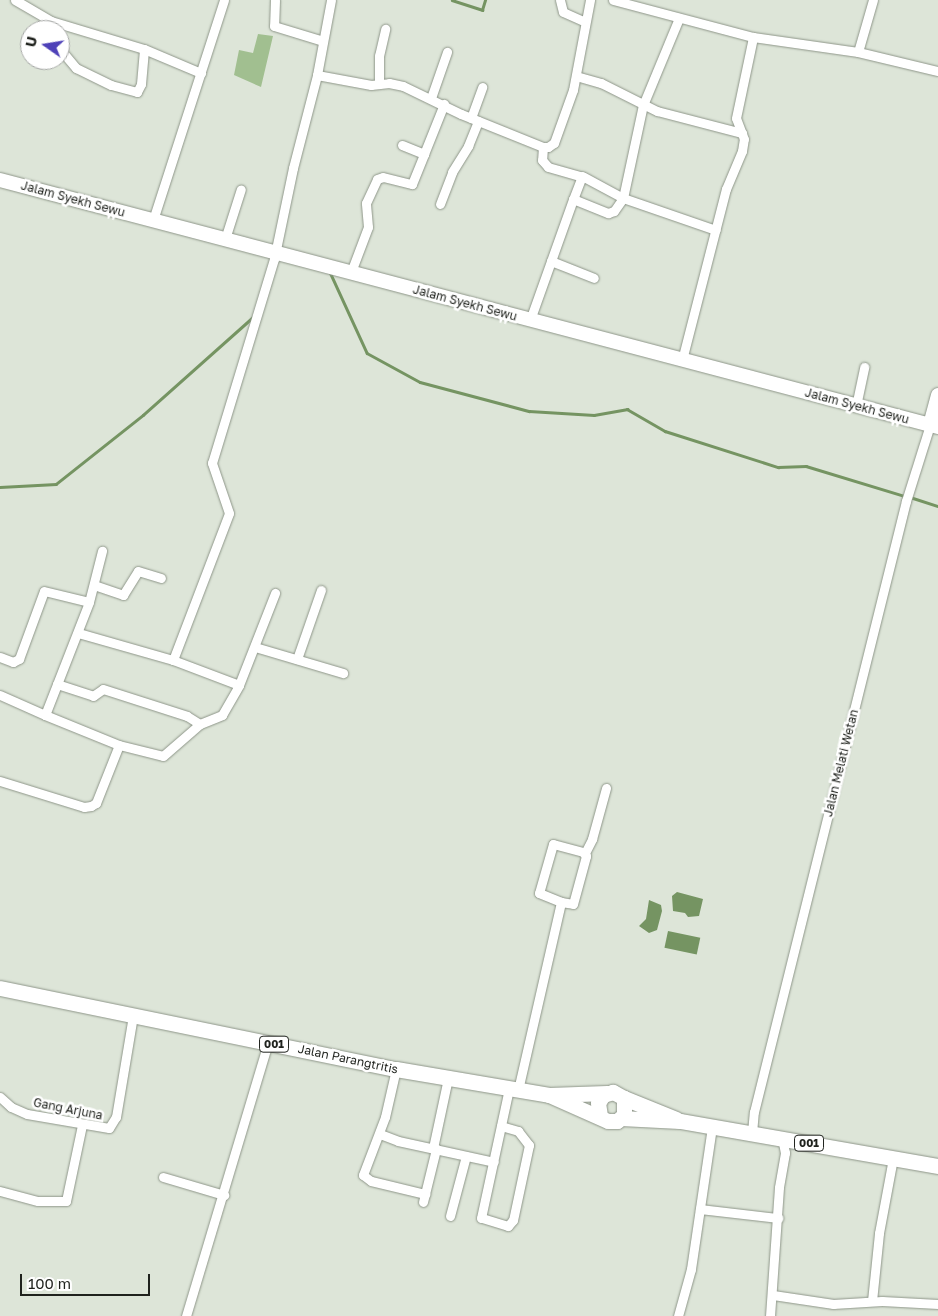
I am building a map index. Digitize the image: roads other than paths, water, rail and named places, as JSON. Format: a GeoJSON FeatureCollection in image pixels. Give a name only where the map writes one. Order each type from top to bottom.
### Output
{"type":"FeatureCollection","features":[{"type":"Feature","properties":{"kind":"main road","name":"Jalan Parangtritis"},"geometry":{"type":"LineString","coordinates":[[0,988],[396,1069],[513,1090],[549,1095],[607,1093]]}},
{"type":"Feature","properties":{"kind":"main road","name":"001"},"geometry":{"type":"LineString","coordinates":[[607,1093],[616,1093],[680,1120]]}},
{"type":"Feature","properties":{"kind":"main road"},"geometry":{"type":"LineString","coordinates":[[600,1116],[598,1103],[607,1093]]}},
{"type":"Feature","properties":{"kind":"main road","name":"Jalan Parangtritis"},"geometry":{"type":"LineString","coordinates":[[549,1095],[600,1116]]}},
{"type":"Feature","properties":{"kind":"main road"},"geometry":{"type":"LineString","coordinates":[[621,1118],[626,1106],[624,1098]]}},
{"type":"Feature","properties":{"kind":"main road","name":"001"},"geometry":{"type":"LineString","coordinates":[[600,1116],[612,1122],[621,1118],[680,1120],[938,1166]]}},
{"type":"Feature","properties":{"kind":"street"},"geometry":{"type":"LineString","coordinates":[[15,0],[42,20]]}},
{"type":"Feature","properties":{"kind":"street"},"geometry":{"type":"LineString","coordinates":[[153,220],[224,0]]}},
{"type":"Feature","properties":{"kind":"street"},"geometry":{"type":"LineString","coordinates":[[275,0],[274,26],[323,41]]}},
{"type":"Feature","properties":{"kind":"street"},"geometry":{"type":"LineString","coordinates":[[173,660],[229,513],[212,463],[274,255],[317,75],[331,0]]}},
{"type":"Feature","properties":{"kind":"street"},"geometry":{"type":"LineString","coordinates":[[560,0],[563,12],[585,22]]}},
{"type":"Feature","properties":{"kind":"street"},"geometry":{"type":"LineString","coordinates":[[317,75],[403,86],[543,148],[554,143],[576,76],[590,0]]}},
{"type":"Feature","properties":{"kind":"street"},"geometry":{"type":"LineString","coordinates":[[614,0],[753,38],[858,52],[938,71]]}},
{"type":"Feature","properties":{"kind":"street"},"geometry":{"type":"LineString","coordinates":[[858,52],[874,0]]}},
{"type":"Feature","properties":{"kind":"street"},"geometry":{"type":"LineString","coordinates":[[573,199],[610,213],[623,198],[643,104],[679,18]]}},
{"type":"Feature","properties":{"kind":"street"},"geometry":{"type":"LineString","coordinates":[[379,84],[379,56],[385,29]]}},
{"type":"Feature","properties":{"kind":"street"},"geometry":{"type":"LineString","coordinates":[[70,31],[144,49],[201,73]]}},
{"type":"Feature","properties":{"kind":"street"},"geometry":{"type":"LineString","coordinates":[[682,360],[726,189],[742,151],[742,133],[736,118],[753,38]]}},
{"type":"Feature","properties":{"kind":"street"},"geometry":{"type":"LineString","coordinates":[[70,61],[76,68],[111,85],[137,92],[141,84],[144,49]]}},
{"type":"Feature","properties":{"kind":"street"},"geometry":{"type":"LineString","coordinates":[[431,98],[447,52]]}},
{"type":"Feature","properties":{"kind":"street"},"geometry":{"type":"LineString","coordinates":[[576,76],[601,83],[643,104],[682,120],[742,133]]}},
{"type":"Feature","properties":{"kind":"street"},"geometry":{"type":"LineString","coordinates":[[440,204],[452,172],[470,142],[482,87]]}},
{"type":"Feature","properties":{"kind":"street"},"geometry":{"type":"LineString","coordinates":[[351,272],[368,227],[366,203],[377,179],[383,177],[412,184],[444,104]]}},
{"type":"Feature","properties":{"kind":"street"},"geometry":{"type":"LineString","coordinates":[[402,145],[424,154]]}},
{"type":"Feature","properties":{"kind":"street"},"geometry":{"type":"LineString","coordinates":[[543,148],[545,166],[582,176],[623,198],[716,230]]}},
{"type":"Feature","properties":{"kind":"street"},"geometry":{"type":"LineString","coordinates":[[530,320],[582,176]]}},
{"type":"Feature","properties":{"kind":"street","name":"Jalam Syekh Sewu"},"geometry":{"type":"LineString","coordinates":[[0,180],[225,239],[274,255],[351,272],[934,426]]}},
{"type":"Feature","properties":{"kind":"street"},"geometry":{"type":"LineString","coordinates":[[225,239],[241,189]]}},
{"type":"Feature","properties":{"kind":"street"},"geometry":{"type":"LineString","coordinates":[[551,261],[594,278]]}},
{"type":"Feature","properties":{"kind":"street"},"geometry":{"type":"LineString","coordinates":[[856,406],[864,367]]}},
{"type":"Feature","properties":{"kind":"street","name":"Jalan Melati Wetan"},"geometry":{"type":"LineString","coordinates":[[752,1133],[754,1112],[906,501],[934,426],[938,395]]}},
{"type":"Feature","properties":{"kind":"street"},"geometry":{"type":"LineString","coordinates":[[45,716],[89,602],[102,551]]}},
{"type":"Feature","properties":{"kind":"street"},"geometry":{"type":"LineString","coordinates":[[94,585],[123,595],[138,571],[161,578]]}},
{"type":"Feature","properties":{"kind":"street"},"geometry":{"type":"LineString","coordinates":[[296,659],[321,590]]}},
{"type":"Feature","properties":{"kind":"street"},"geometry":{"type":"LineString","coordinates":[[0,657],[14,662],[19,659],[44,591],[89,602]]}},
{"type":"Feature","properties":{"kind":"street"},"geometry":{"type":"LineString","coordinates":[[1,698],[119,745],[163,756],[200,724],[222,714],[239,685],[275,592]]}},
{"type":"Feature","properties":{"kind":"street"},"geometry":{"type":"LineString","coordinates":[[78,633],[173,660],[239,685]]}},
{"type":"Feature","properties":{"kind":"street"},"geometry":{"type":"LineString","coordinates":[[254,647],[343,673]]}},
{"type":"Feature","properties":{"kind":"street"},"geometry":{"type":"LineString","coordinates":[[57,684],[93,696],[103,689],[186,716],[200,724]]}},
{"type":"Feature","properties":{"kind":"street"},"geometry":{"type":"LineString","coordinates":[[0,781],[84,807],[91,806],[96,803],[119,745]]}},
{"type":"Feature","properties":{"kind":"street"},"geometry":{"type":"LineString","coordinates":[[585,853],[550,845],[539,893],[573,904],[585,853],[592,839],[606,788]]}},
{"type":"Feature","properties":{"kind":"street"},"geometry":{"type":"LineString","coordinates":[[501,1126],[518,1130],[529,1145],[509,1225],[481,1218],[501,1126],[513,1090],[562,902]]}},
{"type":"Feature","properties":{"kind":"street","name":"Gang Arjuna"},"geometry":{"type":"LineString","coordinates":[[0,1097],[11,1107],[27,1114],[104,1130],[114,1123],[133,1015]]}},
{"type":"Feature","properties":{"kind":"street"},"geometry":{"type":"LineString","coordinates":[[186,1316],[210,1246],[268,1042]]}},
{"type":"Feature","properties":{"kind":"street"},"geometry":{"type":"LineString","coordinates":[[396,1069],[380,1134],[363,1175],[371,1181],[424,1198],[448,1078]]}},
{"type":"Feature","properties":{"kind":"street"},"geometry":{"type":"LineString","coordinates":[[0,1191],[38,1201],[64,1202],[67,1199],[82,1125]]}},
{"type":"Feature","properties":{"kind":"street"},"geometry":{"type":"LineString","coordinates":[[678,1316],[691,1270],[712,1126]]}},
{"type":"Feature","properties":{"kind":"street"},"geometry":{"type":"LineString","coordinates":[[380,1134],[398,1142],[494,1162]]}},
{"type":"Feature","properties":{"kind":"street"},"geometry":{"type":"LineString","coordinates":[[770,1316],[785,1153],[782,1138]]}},
{"type":"Feature","properties":{"kind":"street"},"geometry":{"type":"LineString","coordinates":[[450,1216],[466,1156]]}},
{"type":"Feature","properties":{"kind":"street"},"geometry":{"type":"LineString","coordinates":[[872,1301],[879,1233],[893,1158]]}},
{"type":"Feature","properties":{"kind":"street"},"geometry":{"type":"LineString","coordinates":[[163,1177],[224,1195]]}},
{"type":"Feature","properties":{"kind":"street"},"geometry":{"type":"LineString","coordinates":[[700,1209],[778,1218]]}},
{"type":"Feature","properties":{"kind":"street"},"geometry":{"type":"LineString","coordinates":[[772,1294],[833,1304],[872,1301],[938,1304]]}},
{"type":"Feature","properties":{"kind":"waterway"},"geometry":{"type":"LineString","coordinates":[[452,0],[482,10],[485,0]]}},
{"type":"Feature","properties":{"kind":"waterway"},"geometry":{"type":"LineString","coordinates":[[330,272],[367,353],[420,382],[529,411],[594,415],[627,409],[665,431],[778,467],[806,466],[905,496]]}},
{"type":"Feature","properties":{"kind":"waterway"},"geometry":{"type":"LineString","coordinates":[[0,487],[56,484],[143,415],[254,316]]}},
{"type":"Feature","properties":{"kind":"waterway"},"geometry":{"type":"LineString","coordinates":[[910,497],[938,506]]}}]}
